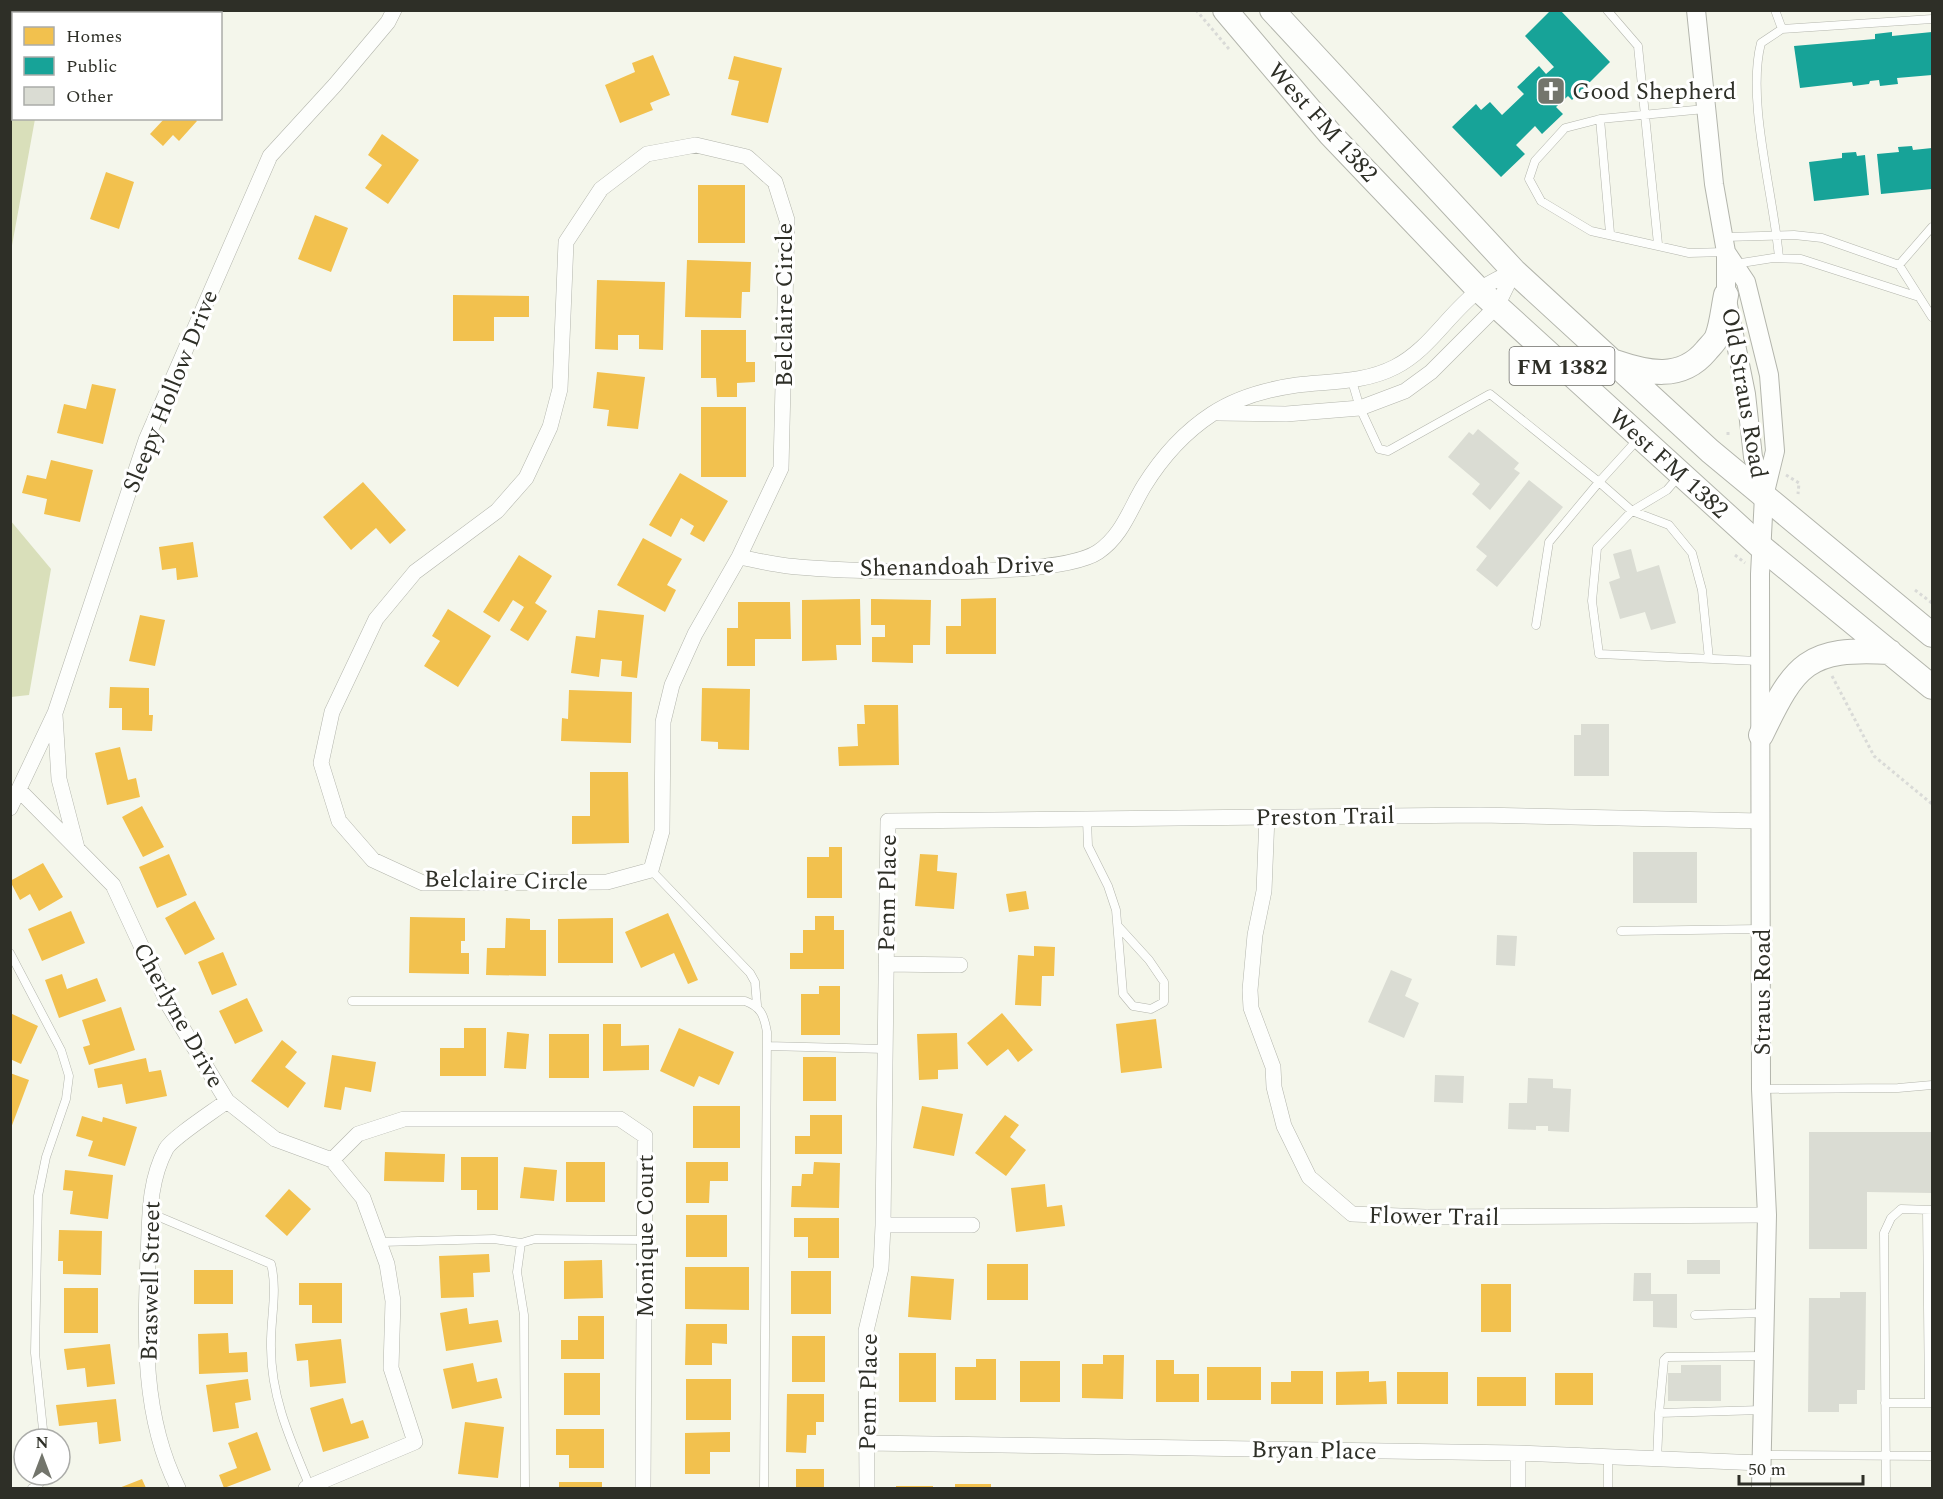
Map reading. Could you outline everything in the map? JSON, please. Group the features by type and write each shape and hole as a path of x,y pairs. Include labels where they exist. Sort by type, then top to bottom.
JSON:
{"main road":[{"name":"West FM 1382","path":"1225,10 1331,135 1479,290 1760,546 1932,687"},
{"name":"West FM 1382","path":"1272,10 1514,271 1607,359 1764,496 1932,635"},
{"path":"1607,359 1642,371 1664,374 1683,369 1700,358 1717,338 1726,296"},
{"path":"1761,735 1784,688 1797,673 1815,661 1848,651 1890,652"}],"street":[{"name":"Sleepy Hollow Drive","path":"10,808 55,713 146,440 270,156 335,85 388,22 394,10"},
{"name":"Old Straus Road","path":"1696,10 1705,109 1728,251 1726,296 1746,393 1753,457 1764,496"},
{"name":"Belclaire Circle","path":"696,145 747,157 775,182 787,220 781,468 739,557 695,634 672,685 663,722 662,831 651,870 607,882 423,883 373,860 339,821 321,763 332,712 376,619 415,572 497,511 526,478 550,427 560,388 566,242 602,189 647,154 696,145"},
{"name":"Old Straus Road","path":"1728,251 1746,282 1769,375 1775,451 1764,496"},
{"name":"Shenandoah Drive","path":"739,557 788,566 916,571 1034,568 1079,561 1098,552 1118,534 1162,458 1186,433 1213,413 1228,405 1274,389 1353,381 1396,367 1421,349 1479,290 1514,271"},
{"path":"1213,413 1286,414 1360,408 1405,391 1431,372 1497,306 1514,271"},
{"name":"Straus Road","path":"1761,1488 1767,1215 1761,1089 1760,546 1764,496"},
{"name":"Cherlyne Drive","path":"55,713 59,779 77,848"},
{"name":"Cherlyne Drive","path":"20,791 113,885 168,1006 227,1101 275,1139 332,1160"},
{"name":"Preston Trail","path":"888,821 1480,815 1761,821"},
{"name":"Flower Trail","path":"1267,816 1264,891 1255,935 1250,990 1251,1008 1273,1067 1274,1088 1289,1136 1309,1177 1353,1214 1425,1217 1767,1215"},
{"name":"Penn Place","path":"867,1488 866,1331 881,1268 883,1225 888,821"},
{"name":"Penn Place","path":"886,964 960,965"},
{"name":"Braswell Street","path":"178,1488 163,1458 152,1409 146,1347 151,1184 167,1147 227,1101"},
{"name":"Monique Court","path":"332,1160 358,1134 404,1119 620,1119 645,1136 644,1488"},
{"path":"308,1487 415,1442 391,1368 393,1301 381,1242 363,1198 332,1160"},
{"path":"883,1225 972,1225"},
{"name":"Bryan Place","path":"866,1443 1518,1453 1657,1460 1761,1459"},
{"path":"1518,1453 1518,1488"}],"lane":[{"path":"1607,10 1638,46 1658,244"},
{"path":"1775,10 1782,29"},
{"path":"1779,258 1757,96 1756,61 1761,43 1782,29 1932,19"},
{"path":"1705,109 1644,117 1600,119 1565,128 1535,161 1529,179 1541,201 1591,231 1610,233 1689,253 1728,251 1801,259 1824,264 1919,297"},
{"path":"1600,119 1610,233"},
{"path":"1899,265 1932,227"},
{"path":"1728,251 1777,235 1822,238 1899,265 1919,297 1931,311"},
{"path":"1353,381 1360,408 1379,449 1388,451 1490,394 1632,511 1669,525 1692,553 1702,590 1709,659"},
{"path":"1536,625 1549,542 1640,437"},
{"path":"1680,475 1667,490 1632,511 1597,548 1592,601 1599,654 1760,661"},
{"path":"1087,820 1088,846 1108,886 1118,926 1123,994 1133,1006 1151,1009 1164,1002 1164,982 1149,960 1118,926"},
{"path":"651,870 750,973 755,982 757,1005 765,1017 767,1046 764,1488"},
{"path":"1621,931 1762,929"},
{"path":"10,953 61,1050 69,1076 66,1099 46,1157 38,1196 35,1353 43,1427"},
{"path":"352,1001 745,1000 757,1005"},
{"path":"767,1046 886,1049"},
{"path":"1761,1089 1898,1088 1932,1085"},
{"path":"1885,1403 1931,1403 1930,1210 1901,1209 1891,1218 1884,1233 1885,1456 1886,1488"},
{"path":"150,1213 271,1264 274,1276 272,1380 281,1416 308,1487"},
{"path":"381,1242 494,1239 521,1243 535,1239 645,1240"},
{"path":"521,1243 517,1272 524,1315 525,1488"},
{"path":"1695,1315 1764,1313"},
{"path":"1657,1460 1664,1360 1667,1357 1763,1356"},
{"path":"1659,1413 1762,1410"},
{"path":"1761,1459 1932,1456"},
{"path":"1608,1458 1608,1488"}],"path":[{"path":"1786,475 1799,483 1798,494"},
{"path":"1915,590 1932,603"},
{"path":"1830,670 1874,756 1932,804"}],"green space":[{"path":"11,10 54,11 12,12 12,120 35,120 11,251"},
{"path":"10,520 51,569 29,695 11,697"}],"building: Homes":[{"path":"653,55 670,95 650,103 653,110 620,123 605,85 635,72 632,63"},
{"path":"734,56 782,68 768,123 731,115 739,81 728,79"},
{"path":"163,120 197,121 179,141 173,135 163,146 150,134"},
{"path":"382,134 419,160 388,204 365,188 382,165 368,155"},
{"path":"106,172 134,182 119,229 90,219"},
{"path":"698,185 745,185 745,243 698,243"},
{"path":"315,215 348,228 331,272 298,259"},
{"path":"687,260 751,262 750,292 742,292 741,318 685,317"},
{"path":"597,280 665,282 663,350 639,349 639,335 618,335 618,350 595,349"},
{"path":"453,295 529,296 529,317 494,317 494,341 453,341"},
{"path":"701,330 746,330 746,362 755,362 755,382 737,383 737,397 717,397 716,378 701,378"},
{"path":"597,372 645,377 638,429 607,426 609,410 593,408"},
{"path":"92,384 116,389 103,444 57,433 64,404 86,409"},
{"path":"701,407 746,407 746,477 701,477"},
{"path":"51,460 93,470 80,522 44,514 47,499 22,493 27,475 46,479"},
{"path":"680,473 728,501 704,542 690,534 694,526 681,518 671,537 649,525"},
{"path":"363,482 406,530 390,544 376,528 351,550 323,517"},
{"path":"643,538 682,559 667,585 676,590 665,612 617,585"},
{"path":"193,542 198,577 177,580 176,568 162,570 159,547"},
{"path":"519,555 552,576 535,603 547,611 528,641 510,630 524,607 513,600 499,622 483,612"},
{"path":"996,598 996,654 946,654 946,626 961,626 961,599"},
{"path":"860,599 861,645 836,645 837,660 802,661 802,600"},
{"path":"871,599 931,600 930,645 913,645 913,663 872,662 872,637 885,637 885,625 871,625"},
{"path":"738,602 790,602 791,639 755,639 755,666 727,666 727,628 738,628"},
{"path":"448,609 491,636 458,687 424,666 440,641 432,636"},
{"path":"598,610 644,615 637,678 621,676 622,661 601,659 599,677 571,673 576,636 595,638"},
{"path":"140,615 165,620 155,666 129,661"},
{"path":"110,687 149,688 149,715 153,715 152,731 122,730 122,708 109,708"},
{"path":"702,688 750,689 749,750 718,749 718,742 701,741"},
{"path":"569,690 632,692 631,743 561,741 562,718 568,719"},
{"path":"864,705 898,705 899,765 839,766 838,747 858,746 857,724 865,724"},
{"path":"120,747 128,780 136,778 140,797 107,805 95,753"},
{"path":"590,772 628,772 629,843 572,844 572,816 590,816"},
{"path":"142,806 164,847 143,857 122,817"},
{"path":"829,847 842,847 842,898 807,898 807,857 829,857"},
{"path":"169,854 187,895 157,908 139,867"},
{"path":"920,854 938,855 937,871 957,873 954,909 915,906"},
{"path":"43,863 63,897 39,911 30,894 20,900 10,881"},
{"path":"1026,891 1029,909 1009,912 1006,894"},
{"path":"195,901 215,939 185,955 165,918"},
{"path":"71,911 85,943 42,961 28,929"},
{"path":"668,913 698,980 688,984 674,953 641,968 625,932"},
{"path":"815,916 834,916 834,930 844,930 844,969 790,969 790,953 803,953 803,930 815,930"},
{"path":"410,917 465,918 465,941 461,941 461,953 469,953 469,974 409,973"},
{"path":"506,918 530,919 530,930 546,930 546,976 486,975 487,948 505,948"},
{"path":"613,918 613,963 558,963 558,919"},
{"path":"1034,946 1055,947 1054,976 1042,976 1041,1006 1015,1005 1018,955 1034,956"},
{"path":"223,952 237,985 212,995 198,962"},
{"path":"62,974 67,989 97,978 106,1001 59,1018 45,980"},
{"path":"819,986 840,986 840,1035 801,1035 801,994 819,994"},
{"path":"247,998 263,1031 235,1044 219,1011"},
{"path":"121,1007 135,1050 89,1065 83,1047 90,1045 82,1020"},
{"path":"10,1013 38,1026 21,1064 10,1059"},
{"path":"1002,1013 1033,1050 1018,1062 1008,1049 987,1066 967,1043"},
{"path":"1156,1019 1162,1068 1121,1073 1116,1024"},
{"path":"603,1024 621,1024 621,1046 649,1045 649,1070 603,1071"},
{"path":"464,1028 486,1028 486,1076 440,1076 440,1048 464,1048"},
{"path":"679,1028 734,1052 719,1085 699,1076 694,1087 660,1071"},
{"path":"507,1032 529,1034 526,1069 504,1068"},
{"path":"957,1033 958,1069 938,1070 938,1079 919,1080 917,1034"},
{"path":"549,1034 589,1034 589,1078 549,1078"},
{"path":"282,1040 297,1052 285,1067 306,1083 288,1108 251,1081"},
{"path":"332,1055 376,1062 371,1092 345,1087 341,1110 324,1107"},
{"path":"803,1057 836,1057 836,1101 803,1101"},
{"path":"146,1058 149,1072 161,1070 167,1096 126,1104 122,1084 98,1088 94,1069"},
{"path":"10,1073 29,1080 11,1128 10,1128"},
{"path":"693,1106 740,1106 740,1148 693,1148"},
{"path":"922,1106 963,1114 954,1156 913,1148"},
{"path":"810,1115 842,1115 842,1154 795,1154 795,1136 810,1136"},
{"path":"1005,1115 1019,1125 1010,1137 1026,1150 1006,1176 975,1153"},
{"path":"82,1116 102,1122 103,1117 137,1127 125,1166 88,1156 93,1141 76,1136"},
{"path":"385,1152 445,1154 444,1182 384,1181"},
{"path":"461,1157 498,1157 498,1210 477,1210 477,1190 461,1190"},
{"path":"566,1162 605,1162 605,1202 566,1202"},
{"path":"686,1162 728,1162 728,1181 710,1181 709,1203 686,1203"},
{"path":"814,1162 840,1163 839,1208 791,1207 792,1186 801,1186 802,1174 813,1174"},
{"path":"524,1167 557,1170 554,1201 520,1198"},
{"path":"65,1170 113,1175 108,1219 70,1214 73,1191 63,1190"},
{"path":"1045,1184 1047,1207 1062,1205 1065,1226 1016,1232 1011,1188"},
{"path":"289,1189 311,1209 287,1236 265,1216"},
{"path":"686,1215 727,1215 727,1257 686,1257"},
{"path":"794,1218 839,1218 839,1258 808,1258 808,1237 794,1237"},
{"path":"59,1230 102,1231 101,1275 63,1274 63,1261 58,1261"},
{"path":"489,1254 490,1272 473,1273 474,1297 441,1298 439,1256"},
{"path":"602,1260 603,1298 564,1299 564,1261"},
{"path":"987,1264 1028,1264 1028,1300 987,1300"},
{"path":"685,1267 749,1267 749,1310 685,1309"},
{"path":"194,1270 233,1270 233,1304 194,1304"},
{"path":"791,1271 831,1271 831,1314 791,1314"},
{"path":"911,1276 954,1279 951,1320 908,1317"},
{"path":"299,1283 342,1283 342,1323 312,1323 312,1305 299,1305"},
{"path":"1481,1284 1511,1284 1511,1332 1481,1332"},
{"path":"64,1288 98,1288 98,1333 64,1333"},
{"path":"467,1308 469,1324 498,1320 502,1342 446,1351 440,1313"},
{"path":"578,1316 604,1316 604,1359 561,1359 561,1340 578,1340"},
{"path":"686,1324 727,1324 727,1344 712,1343 712,1365 685,1365"},
{"path":"228,1333 229,1353 247,1352 248,1372 199,1374 198,1334"},
{"path":"792,1336 825,1336 825,1382 792,1382"},
{"path":"341,1339 346,1383 310,1387 308,1360 297,1361 295,1344"},
{"path":"110,1344 115,1384 87,1387 85,1368 67,1370 64,1349"},
{"path":"899,1353 936,1353 936,1402 899,1402"},
{"path":"1103,1355 1124,1355 1123,1399 1082,1398 1082,1364 1103,1364"},
{"path":"976,1359 996,1359 996,1400 955,1400 955,1367 976,1367"},
{"path":"1156,1360 1174,1360 1174,1374 1199,1374 1199,1402 1156,1402"},
{"path":"1020,1361 1060,1361 1060,1402 1020,1402"},
{"path":"473,1363 477,1382 497,1378 502,1398 452,1409 443,1369"},
{"path":"1207,1367 1261,1367 1261,1400 1207,1400"},
{"path":"1291,1371 1323,1371 1323,1404 1271,1404 1271,1382 1291,1382"},
{"path":"1369,1371 1369,1382 1386,1381 1387,1404 1336,1405 1336,1372"},
{"path":"1397,1372 1448,1372 1448,1404 1397,1404"},
{"path":"564,1373 600,1373 600,1415 564,1415"},
{"path":"1555,1373 1593,1373 1593,1405 1555,1405"},
{"path":"1477,1377 1526,1377 1526,1406 1477,1406"},
{"path":"248,1379 251,1400 235,1403 239,1428 213,1432 206,1385"},
{"path":"686,1379 731,1379 731,1420 686,1420"},
{"path":"787,1394 824,1394 824,1422 816,1422 816,1435 807,1435 806,1453 786,1452"},
{"path":"343,1398 351,1424 363,1420 369,1438 323,1452 310,1408"},
{"path":"116,1399 121,1441 99,1444 97,1422 59,1426 56,1405"},
{"path":"465,1422 504,1427 498,1478 458,1474"},
{"path":"556,1429 604,1429 604,1468 569,1468 569,1455 556,1455"},
{"path":"257,1432 271,1470 224,1488 219,1475 237,1468 228,1443"},
{"path":"730,1432 730,1452 710,1452 710,1474 685,1474 685,1433"},
{"path":"796,1469 824,1469 824,1488 796,1488"},
{"path":"142,1479 146,1488 119,1488"},
{"path":"559,1482 602,1482 602,1488 559,1488"},
{"path":"955,1484 991,1484 991,1488 955,1488"},
{"path":"896,1486 933,1486 933,1488 896,1488"}],"building: Public":[{"name":"Good Shepherd","path":"1551,10 1560,10 1610,62 1572,100 1568,96 1556,107 1563,114 1542,134 1535,126 1516,145 1525,154 1501,177 1452,127 1476,104 1481,110 1490,102 1502,115 1524,94 1517,87 1539,66 1546,74 1554,67 1525,36"},
{"path":"1892,32 1892,36 1932,32 1932,75 1897,78 1898,84 1880,86 1879,80 1853,86 1852,82 1800,88 1794,46 1875,39 1875,34"},
{"path":"1912,146 1913,150 1932,148 1932,189 1881,194 1877,154 1899,152 1898,147"},
{"path":"1856,152 1857,156 1865,155 1869,195 1814,201 1809,162 1842,158 1842,153"}],"building: Other":[{"path":"1478,429 1519,463 1514,469 1520,473 1490,510 1472,494 1480,484 1448,457 1469,432 1473,435"},
{"path":"1529,480 1563,507 1497,587 1476,570 1487,556 1476,547"},
{"path":"1631,549 1637,572 1659,565 1676,623 1651,630 1645,612 1620,619 1609,582 1620,578 1613,554"},
{"path":"1581,724 1609,724 1609,776 1574,776 1574,735 1581,735"},
{"path":"1633,852 1697,852 1697,903 1633,903"},
{"path":"1497,935 1517,936 1515,966 1496,965"},
{"path":"1391,970 1412,979 1405,996 1419,1003 1404,1038 1368,1022"},
{"path":"1435,1075 1464,1076 1463,1103 1434,1102"},
{"path":"1528,1078 1553,1079 1553,1088 1571,1089 1569,1132 1548,1131 1548,1126 1536,1126 1536,1130 1508,1129 1509,1103 1527,1103"},
{"path":"1809,1132 1932,1132 1932,1193 1867,1192 1867,1249 1809,1249"},
{"path":"1687,1260 1720,1260 1720,1274 1687,1274"},
{"path":"1634,1273 1651,1273 1651,1294 1677,1294 1677,1328 1653,1327 1653,1301 1633,1301"},
{"path":"1840,1292 1866,1292 1865,1390 1857,1390 1857,1404 1839,1404 1839,1412 1808,1412 1809,1298 1840,1298"},
{"path":"1681,1365 1721,1365 1721,1401 1668,1401 1668,1373 1681,1373"}],"place":[{"name":"Good Shepherd","path":"1551,91"}]}
